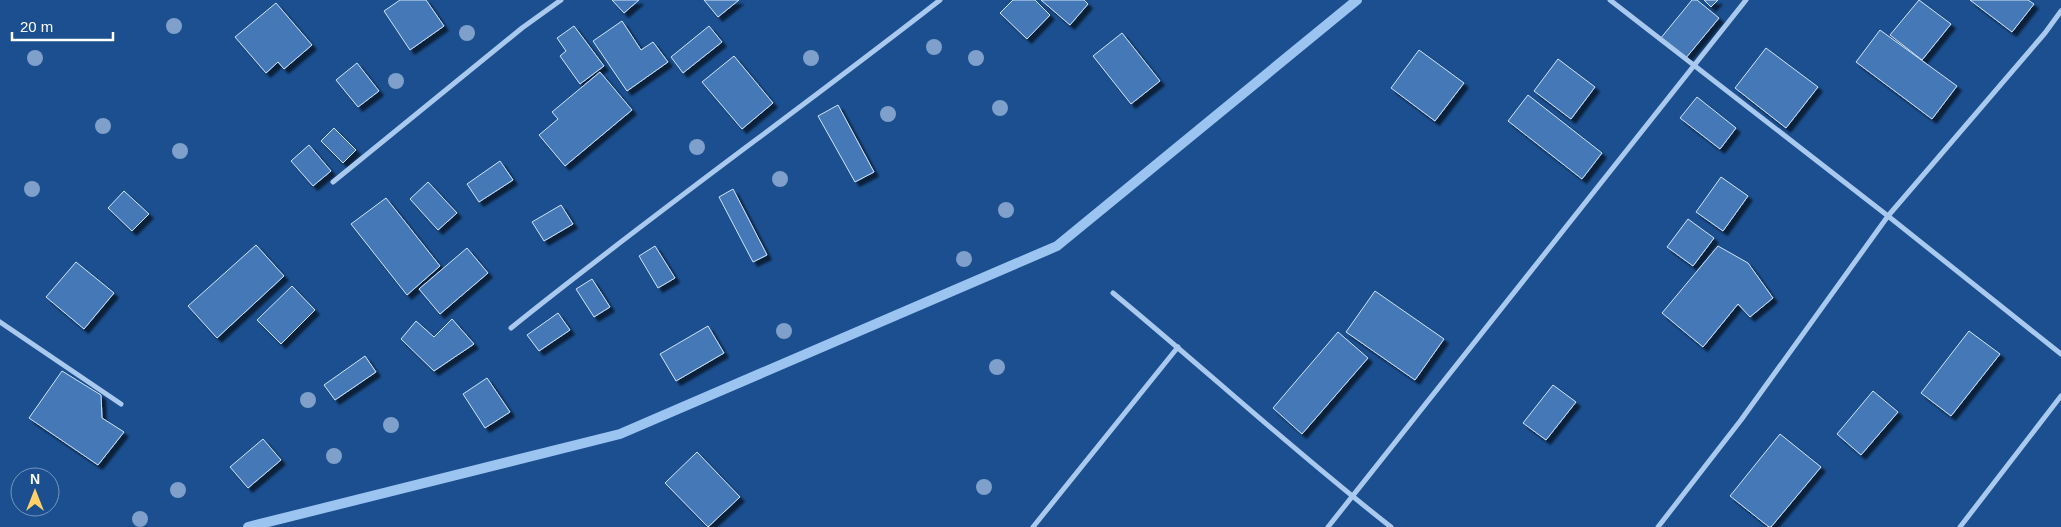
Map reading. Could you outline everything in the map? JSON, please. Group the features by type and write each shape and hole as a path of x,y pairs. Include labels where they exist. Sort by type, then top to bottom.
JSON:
{"street":[{"path":"333,182 522,28 561,0"},
{"path":"511,328 584,269 823,91 940,0"},
{"path":"1610,0 1888,216 2061,354"},
{"path":"1328,527 1746,0"},
{"path":"1658,527 1742,420 1888,216 2046,33 2061,11"},
{"path":"1113,293 1390,527"},
{"path":"0,322 120,404"},
{"path":"1033,527 1178,347"},
{"path":"1960,527 2061,396"}],"building":[{"path":"400,0 426,0 444,26 410,50 384,11"},
{"path":"612,0 639,0 624,13"},
{"path":"704,0 739,0 718,17"},
{"path":"1013,0 1035,0 1050,15 1027,39 1000,13"},
{"path":"1041,0 1084,0 1088,4 1070,25"},
{"path":"1692,0 1697,0 1719,18 1685,59 1660,39"},
{"path":"1704,0 1718,0 1711,7"},
{"path":"1919,0 1951,24 1922,60 1890,35"},
{"path":"1970,0 2028,0 2034,4 2012,32"},
{"path":"276,3 312,45 284,69 278,62 266,73 235,37"},
{"path":"622,21 641,50 653,42 668,62 627,91 593,41"},
{"path":"574,26 604,66 580,84 560,56 566,51 557,38"},
{"path":"709,26 722,42 683,73 671,57"},
{"path":"1880,30 1957,86 1932,119 1856,62"},
{"path":"1122,33 1160,81 1131,104 1093,56"},
{"path":"1766,48 1818,87 1786,128 1735,88"},
{"path":"1419,50 1464,83 1435,121 1391,88"},
{"path":"734,56 773,103 742,129 702,82"},
{"path":"1558,59 1595,87 1571,119 1534,91"},
{"path":"357,63 379,91 358,107 336,80"},
{"path":"600,72 632,110 565,166 539,135 558,119 552,112"},
{"path":"1528,95 1602,153 1582,179 1508,121"},
{"path":"1697,97 1736,128 1720,149 1680,118"},
{"path":"838,105 874,172 855,182 818,116"},
{"path":"334,128 356,150 343,163 321,141"},
{"path":"309,145 331,171 313,186 291,161"},
{"path":"500,161 513,180 479,202 467,184"},
{"path":"1721,177 1748,196 1723,231 1696,212"},
{"path":"428,182 457,213 438,230 410,199"},
{"path":"733,189 767,255 753,262 719,197"},
{"path":"124,191 149,214 132,231 108,208"},
{"path":"386,198 440,266 407,295 351,224"},
{"path":"561,205 573,224 544,241 532,222"},
{"path":"1688,219 1714,238 1693,266 1667,247"},
{"path":"256,245 284,276 217,338 188,306"},
{"path":"655,246 675,278 658,288 639,256"},
{"path":"1718,246 1748,263 1773,298 1750,317 1738,304 1703,347 1662,313"},
{"path":"467,248 488,273 440,314 419,289"},
{"path":"76,262 114,293 84,329 46,297"},
{"path":"592,279 610,307 594,317 576,289"},
{"path":"292,286 315,310 281,344 257,320"},
{"path":"1375,291 1444,339 1415,380 1346,332"},
{"path":"558,313 570,330 539,351 527,335"},
{"path":"452,319 474,344 434,371 401,339 416,321 434,337"},
{"path":"708,326 724,353 676,381 660,354"},
{"path":"1969,331 2000,354 1951,416 1921,393"},
{"path":"1338,332 1368,358 1302,434 1273,408"},
{"path":"365,356 376,372 335,400 324,385"},
{"path":"62,371 101,395 102,418 124,432 98,465 29,418"},
{"path":"487,378 510,412 485,428 463,394"},
{"path":"1553,385 1576,402 1546,440 1523,423"},
{"path":"1873,391 1898,412 1861,455 1837,434"},
{"path":"1780,434 1821,467 1771,527 1769,527 1730,496"},
{"path":"263,439 281,460 248,488 230,467"},
{"path":"697,452 740,497 708,527 665,483"}],"waterway":[{"path":"248,527 620,434 1057,246 1357,0"}]}
